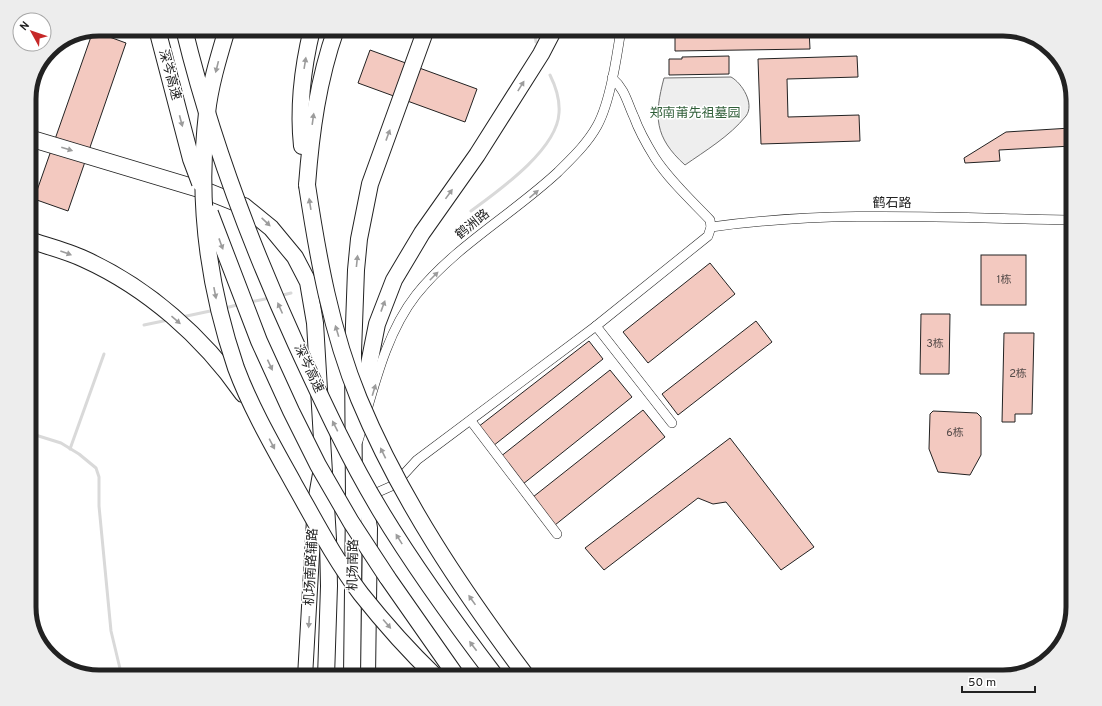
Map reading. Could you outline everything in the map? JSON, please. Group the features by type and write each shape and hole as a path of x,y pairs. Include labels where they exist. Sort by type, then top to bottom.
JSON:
{"highway":[{"name":"深岑高速","path":"158,36 191,159 221,246 259,341 291,411 318,465 351,522 451,670"},
{"name":"深岑高速","path":"186,36 217,146 248,234 319,393 379,509 417,567 491,670"},
{"path":"225,36 207,112 203,185 205,226 209,259 218,304 237,369 254,410"},
{"path":"311,36 304,73 301,108 302,141 319,264 336,329 359,398 382,450 406,496 445,563 522,670"},
{"path":"307,185 315,109 322,74 334,36"},
{"path":"354,454 354,352 356,270 359,239 370,184 424,36"},
{"path":"414,63 431,36"},
{"path":"354,454 362,395 371,349 380,317 394,280 422,233 477,155 541,54 550,36"},
{"name":"机场南路","path":"36,140 229,199 244,206 272,228 295,257 308,282 315,323 329,586 326,670"},
{"path":"36,242 84,259 116,276 160,306 209,351 227,371 254,410 336,558 361,593 385,622 430,670"},
{"name":"机场南路","path":"352,670 354,454"}],"main road":[{"path":"354,454 366,497 370,528 368,670"},
{"name":"机场南路辅路","path":"305,670 315,502 322,457"}],"street":[{"name":"鹤洲路","path":"354,454 388,348 396,328 416,295 451,260 538,190 587,142 598,124 612,78 620,36"},
{"path":"366,497 394,485 417,460 596,326 708,236 711,227 710,220 673,182 655,159 633,117 625,93 620,85 612,78"},
{"name":"鹤石路","path":"711,227 756,221 886,217 1066,220"},
{"path":"596,326 672,423"},
{"path":"471,421 557,534"}],"green space":[{"name":"郑南莆先祖墓园","path":"731,77 739,84 746,94 749,106 746,116 725,137 685,165 667,145 659,125 659,104 664,78"}],"building":[{"path":"107,36 126,43 68,211 36,200 36,193 91,37"},
{"path":"675,36 809,36 810,49 675,51"},
{"path":"370,50 477,89 465,122 358,83"},
{"path":"729,56 729,74 669,75 669,59 682,59 682,57"},
{"path":"857,56 858,77 787,79 788,117 859,115 860,141 761,144 758,59"},
{"path":"1066,128 1066,146 999,150 1000,161 965,163 964,158 1006,132"},
{"path":"981,255 1026,255 1026,305 981,305"},
{"path":"710,263 735,294 648,363 623,332"},
{"path":"921,314 950,314 949,374 920,374"},
{"path":"756,321 772,342 678,415 662,394"},
{"path":"1004,333 1034,333 1032,414 1015,414 1015,422 1002,422"},
{"path":"589,341 603,359 493,446 478,427"},
{"path":"610,370 632,397 523,484 500,457"},
{"path":"643,410 665,437 555,525 533,497"},
{"path":"933,411 977,413 981,417 981,455 970,475 938,472 929,449 930,414"},
{"path":"730,438 814,547 781,570 726,502 713,504 698,498 604,570 585,548"}],"waterway":[{"path":"535,36 536,42"},
{"path":"471,211 510,181 537,155 548,141 556,127 559,113 557,94 550,75"},
{"path":"279,296 291,293"},
{"path":"250,302 270,298"},
{"path":"225,308 241,304"},
{"path":"182,317 215,310"},
{"path":"144,325 168,320"},
{"path":"70,449 104,354"},
{"path":"36,435 61,443 79,454 96,468 99,477 99,506 111,631 120,670"}]}
